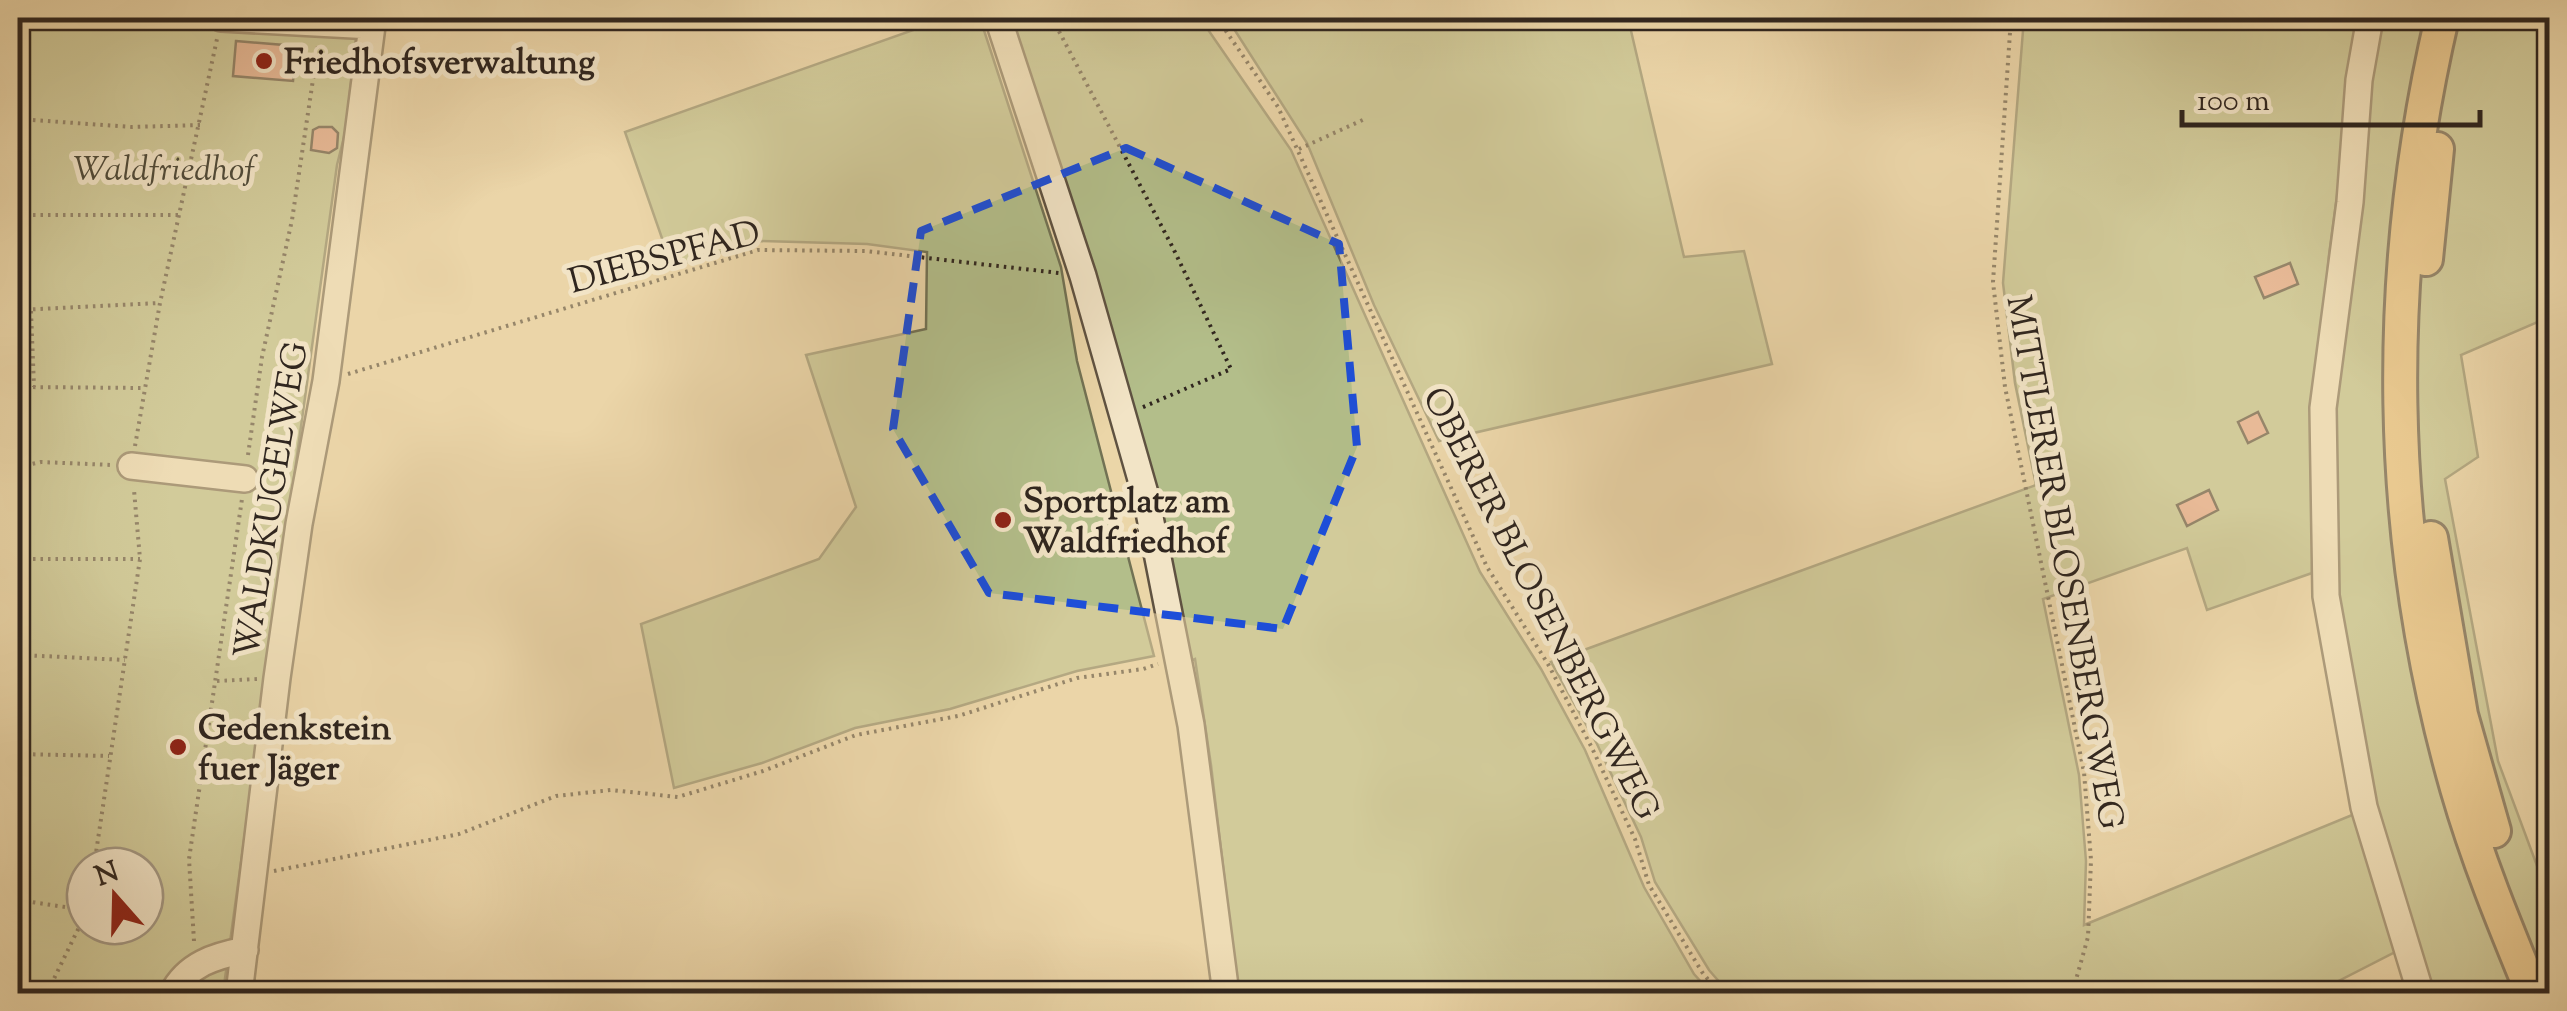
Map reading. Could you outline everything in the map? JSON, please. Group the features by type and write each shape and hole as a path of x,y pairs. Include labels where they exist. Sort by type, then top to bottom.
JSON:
{"main road":[{"path":"2442,18 2408,197 2400,313 2399,420 2410,559 2424,649 2458,790 2533,994"},
{"path":"2465,18 2436,153 2424,272 2421,370 2426,494 2434,567 2461,715 2504,859 2550,976"}],"street":[{"path":"222,18 321,24 372,22"},
{"path":"998,18 1083,276 1146,497 1191,724 1226,994"},
{"path":"2370,18 2323,408 2326,596 2364,807 2421,994"},
{"name":"WALDKUGELWEG","path":"239,994 277,678 299,524 326,381 372,22"},
{"path":"131,466 245,479"},
{"path":"172,994 196,966 213,956 245,950"}],"path":[{"path":"18,26 222,18 160,303 131,466 140,559 97,846"},
{"path":"1052,18 1232,369 1123,415"},
{"name":"OBERER BLOSENBERGWEG","path":"1216,18 1278,107 1487,567 1548,664 1591,746 1635,839 1649,885 1702,972 1720,994"},
{"name":"MITTLERER BLOSENBERGWEG","path":"2010,18 1993,282 2004,387 2084,772 2092,860 2088,938 2072,994"},
{"path":"196,966 189,859 262,357 292,220 321,24"},
{"path":"1298,149 1368,118"},
{"path":"18,120 132,127 200,124"},
{"path":"18,215 182,214"},
{"name":"DIEBSPFAD","path":"326,381 758,250 866,250 1083,276"},
{"path":"18,310 160,303"},
{"path":"31,310 34,386"},
{"path":"18,386 145,388"},
{"path":"18,466 41,462 131,466"},
{"path":"18,559 140,559"},
{"path":"26,559 27,642 19,656 20,754 109,756"},
{"path":"19,656 125,660"},
{"path":"254,874 459,834 556,796 612,790 678,797 763,771 856,735 958,716 1077,678 1143,669 1178,657"},
{"path":"216,681 277,678"},
{"path":"18,900 65,908"},
{"path":"18,980 29,988 50,987 69,946"}],"highlighted area":[{"path":"1126,148 1339,244 1357,447 1283,629 989,593 893,429 921,231"}],"green space":[{"name":"Waldfriedhof","path":"18,18 358,18 346,129 337,165 223,993 18,993"},
{"path":"947,18 980,18 1061,267 1077,361 1154,656 1077,671 950,709 855,728 762,763 674,788 641,624 819,559 856,507 806,355 926,329 927,252 867,244 758,241 672,267 625,132"},
{"path":"1008,18 1200,18 1291,150 1480,572 1541,669 1585,750 1644,887 1694,974 1711,993 1238,993 1195,659 1185,663"},
{"path":"1227,18 1628,18 1684,257 1744,251 1772,364 1439,441 1374,305 1307,143"},
{"path":"2024,18 2361,18 2329,255 2315,410 2312,573 2207,610 2187,548 2043,599 2079,775 2086,861 2084,925 2357,813 2395,952 2315,993 1729,993 1709,970 1655,882 1641,837 1597,744 1551,662 2036,485 2015,383 2003,283"},
{"path":"2374,18 2549,18 2549,317 2461,355 2478,457 2445,479 2498,761 2549,898 2549,993 2431,993 2369,799 2329,584 2325,399"}],"building":[{"name":"Friedhofsverwaltung","path":"236,41 296,46 293,81 233,76"},
{"path":"332,127 338,133 337,148 329,153 311,150 313,130"},
{"path":"2290,263 2298,284 2264,298 2255,277"},
{"path":"2258,412 2268,433 2248,443 2238,422"},
{"path":"2209,490 2218,510 2187,526 2177,505"}],"place":[{"name":"Friedhofsverwaltung","path":"264,61"},
{"name":"Sportplatz am Waldfriedhof","path":"1003,520"},
{"name":"Gedenkstein fuer Jäger","path":"178,747"}]}
